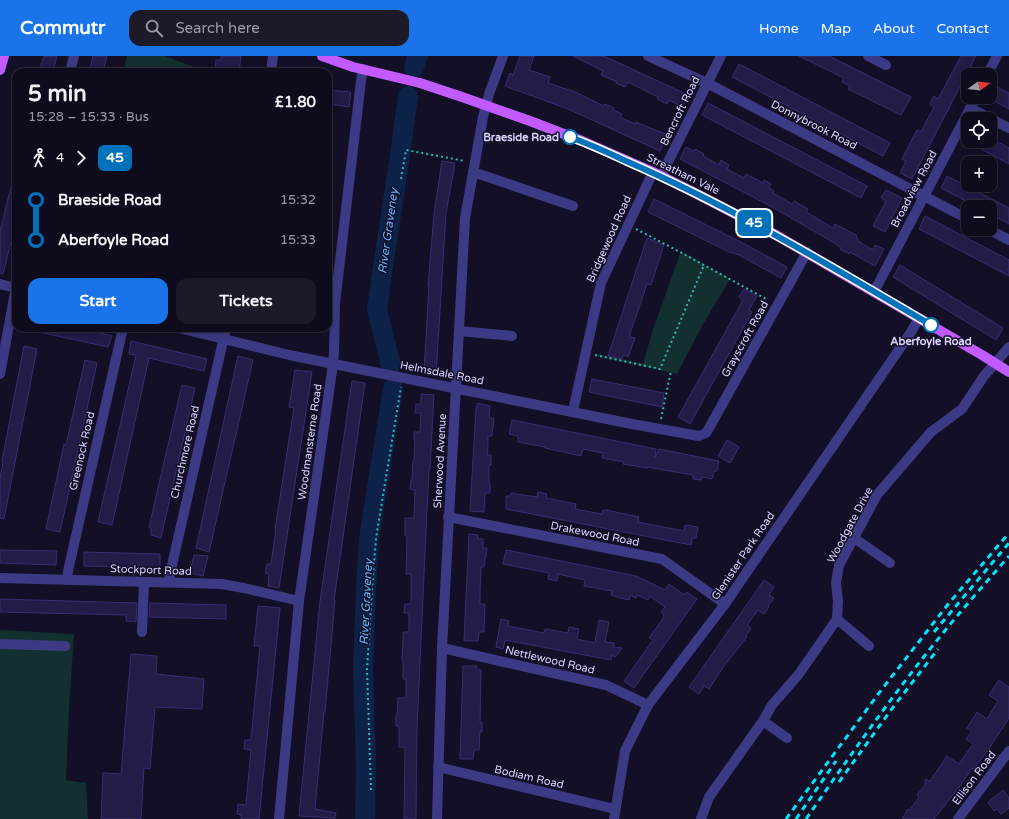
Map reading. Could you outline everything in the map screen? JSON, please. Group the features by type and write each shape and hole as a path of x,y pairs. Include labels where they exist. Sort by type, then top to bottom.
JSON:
{"main road":[{"path":"0,70 4,56"},
{"name":"Streatham Vale","path":"322,56 353,67 420,83 486,106 582,141 657,174 807,252 1009,372"}],"street":[{"path":"71,68 74,56"},
{"path":"272,68 273,56"},
{"path":"486,106 503,56"},
{"name":"Donnybrook Road","path":"648,56 707,83 961,215"},
{"name":"Bencroft Road","path":"657,174 721,56"},
{"path":"868,56 886,65"},
{"path":"991,68 997,56"},
{"name":"Woodmansterne Road","path":"279,819 299,601 333,364 335,303 363,69"},
{"name":"Broadview Road","path":"874,292 972,104"},
{"name":"Sherwood Avenue","path":"437,819 442,648 448,518 465,218 486,106"},
{"path":"970,108 1009,128"},
{"path":"474,167 573,206"},
{"name":"Bridgewood Road","path":"572,411 601,283 657,174"},
{"path":"997,234 1009,240"},
{"name":"Grayscroft Road","path":"703,435 708,430 807,252"},
{"path":"0,284 12,287"},
{"path":"0,374 12,310"},
{"name":"Glenister Park Road","path":"615,814 625,750 648,705 724,604 911,332 919,318"},
{"path":"458,331 512,336"},
{"name":"Greenock Road","path":"67,580 122,332"},
{"name":"Helmsdale Road","path":"195,332 333,364 695,436 703,435"},
{"name":"Churchmore Road","path":"169,582 225,332"},
{"path":"996,364 1009,347"},
{"name":"Woodgate Drive","path":"837,619 838,601 836,583 839,565 877,495 931,432 962,409 984,376 996,364"},
{"name":"Drakewood Road","path":"448,518 662,559 724,604"},
{"path":"854,538 890,563"},
{"name":"Stockport Road","path":"0,578 222,584 299,601"},
{"path":"142,632 144,582"},
{"path":"701,819 709,797 772,705 799,674 837,619 869,646"},
{"path":"0,644 65,646"},
{"name":"Nettlewood Road","path":"442,648 606,685 648,705"},
{"path":"763,720 787,738"},
{"name":"Ellison Road","path":"958,819 1008,755"},
{"name":"Bodiam Road","path":"438,767 615,814"}],"path":[{"path":"401,179 406,150 474,167"},
{"path":"636,229 769,301"},
{"path":"595,355 660,369 704,265"},
{"path":"661,420 671,371"},
{"path":"371,790 367,670 372,590 376,538 402,378"}],"green space":[{"path":"127,56 165,56 196,68 124,68"},
{"path":"681,251 730,279 702,326 677,374 597,356 597,354 643,364 653,329"},
{"path":"0,630 74,634 66,780 86,783 88,819 0,819"}],"building":[{"path":"44,56 57,56 54,68 40,68"},
{"path":"93,56 107,56 104,68 90,68"},
{"path":"221,56 241,56 240,68 215,68 216,60 221,60"},
{"path":"520,56 534,56 529,70 550,77 548,83 575,92 604,106 605,104 622,114 620,117 635,124 636,122 668,135 660,151 568,109 505,86 510,73 513,75"},
{"path":"573,56 604,56 688,95 682,107 669,100 667,104 657,99 658,97 628,82 625,87 616,83 617,82 601,75 603,71"},
{"path":"799,56 829,56 911,97 901,115 848,89 850,86 842,82 844,78"},
{"path":"961,56 976,56 970,68 961,68 961,85 912,179 900,173 906,161 902,159 917,130 921,132 934,107 930,104 934,96 938,99"},
{"path":"739,64 890,143 883,156 732,77"},
{"path":"997,87 1009,93 1009,109 997,102"},
{"path":"332,90 351,92 349,107 332,105"},
{"path":"708,103 867,186 861,198 702,115"},
{"path":"997,142 1009,148 1009,164 997,158 997,156 994,156 979,148 997,148"},
{"path":"686,147 694,151 695,149 704,154 703,156 719,165 721,160 729,165 727,169 744,178 746,174 763,183 764,180 771,184 769,188 774,191 773,193 792,204 794,201 808,209 806,212 833,228 835,224 856,235 858,241 873,250 875,245 884,249 875,266 850,252 849,254 840,249 841,248 836,244 774,208 680,159"},
{"path":"442,161 455,163 446,213 436,376 424,372 428,286 434,214"},
{"path":"947,176 961,183 961,192 978,192 994,200 964,200 941,188"},
{"path":"12,183 12,238 3,274 0,273 0,231"},
{"path":"886,190 902,198 885,232 873,226 886,201 881,198"},
{"path":"654,199 741,242 787,267 781,278 739,255 729,252 648,212"},
{"path":"997,202 1009,208 1009,224 997,217"},
{"path":"925,216 1009,260 1009,276 919,229"},
{"path":"647,238 664,245 651,285 647,284 629,337 635,338 628,357 623,355 622,359 608,356"},
{"path":"900,265 1003,328 996,340 893,277"},
{"path":"744,289 757,296 749,310 752,312 690,424 678,417 743,300 739,297"},
{"path":"39,332 96,332 112,336 108,347"},
{"path":"131,341 207,359 204,371 149,358 112,525 98,522 136,355 129,354"},
{"path":"24,346 37,349 4,519 0,518 0,478"},
{"path":"238,356 253,360 209,552 196,548"},
{"path":"85,360 97,363 60,532 46,529 64,444 66,445"},
{"path":"295,370 312,372 279,588 268,586 269,574 265,573 267,564 271,564 294,408 289,407"},
{"path":"592,379 664,393 662,407 589,392"},
{"path":"352,381 365,383 334,600 315,809 336,813 335,818 299,816 320,601"},
{"path":"182,385 195,388 161,538 151,535 151,528 149,527"},
{"path":"421,394 434,395 417,727 416,819 404,819 405,747 399,747 399,726 396,726 396,716 398,698 406,698 406,679 403,679 402,660 403,632 409,632 409,613 404,613 405,604 411,604 411,574 406,574 407,536 405,536 405,518 414,518 415,490 410,489 414,460 414,432 420,432 421,413 415,413 416,404 421,404"},
{"path":"477,403 490,406 489,418 494,418 492,436 488,436 487,455 491,455 491,465 489,465 490,493 485,493 484,512 470,511"},
{"path":"512,420 656,449 655,457 659,449 719,461 717,471 714,471 712,479 702,477 701,480 693,479 693,475 623,464 624,462 602,458 603,453 583,449 581,456 518,442 518,436 509,434"},
{"path":"727,440 739,447 730,463 718,456"},
{"path":"538,492 547,494 546,498 576,504 575,509 602,514 603,510 606,510 639,517 638,522 684,531 685,525 698,527 696,538 692,538 691,545 506,509 506,496 510,496 511,493 537,497"},
{"path":"469,534 478,535 478,539 483,539 483,548 487,548 484,567 481,567 480,595 480,604 485,604 484,632 479,632 478,641 464,641"},
{"path":"0,550 57,551 56,565 0,563"},
{"path":"506,550 636,576 665,590 669,584 684,595 687,592 697,599 634,688 624,681 653,640 649,638 664,617 664,614 661,612 665,607 650,596 648,600 637,595 636,598 630,595 629,600 611,595 612,591 584,586 585,580 558,574 557,581 548,579 549,573 503,564"},
{"path":"84,552 160,554 160,568 84,566"},
{"path":"194,555 208,556 203,576 190,573"},
{"path":"764,580 774,587 769,595 774,598 768,606 769,607 764,614 758,610 747,625 751,628 746,636 747,637 724,666 709,689 704,686 699,694 689,687"},
{"path":"0,599 137,603 136,622 126,621 126,615 0,612"},
{"path":"150,603 226,605 226,619 149,617"},
{"path":"258,606 280,608 259,819 241,819 241,815 237,814 238,804 246,805 251,750 244,749 245,740 251,740 260,646 254,646"},
{"path":"501,619 509,621 508,626 544,633 545,629 568,633 569,627 579,629 577,639 595,643 599,620 609,622 605,642 614,643 613,647 622,648 615,657 612,655 611,660 505,640 503,649 496,647"},
{"path":"131,654 157,656 156,674 204,679 202,709 155,707 150,769 144,768 141,819 101,819 103,773 121,774"},
{"path":"463,666 477,666 476,669 481,670 480,722 482,722 482,732 480,731 479,750 474,750 473,759 460,759"},
{"path":"999,680 1009,687 1009,718 988,750 974,769 972,768 934,819 902,819 908,809 910,810 919,797 917,795 925,785 925,779 930,781 947,756 959,764 973,744 966,739 972,731 967,728 977,712 987,719 998,701 989,695"},
{"path":"1003,790 1009,798 1009,808 1001,814 997,809 994,811 988,802"}],"waterway":[{"name":"River Graveney","path":"414,67 418,56"},
{"name":"River Graveney","path":"391,365 377,310 408,96"},
{"name":"River Graveney","path":"365,819 366,768 363,668 369,538 393,388"}],"railway":[{"path":"786,819 879,693 949,603 1009,533"},
{"path":"934,632 1009,543"},
{"path":"806,819 910,674 936,641 1009,556"},
{"path":"839,782 891,710 938,649"},
{"path":"796,819 836,761"}],"bus line":[{"name":"45","path":"570,137 661,176 755,224 807,252 931,325"}],"place":[{"name":"Braeside Road","path":"570,137"},
{"name":"Aberfoyle Road","path":"931,325"}]}
